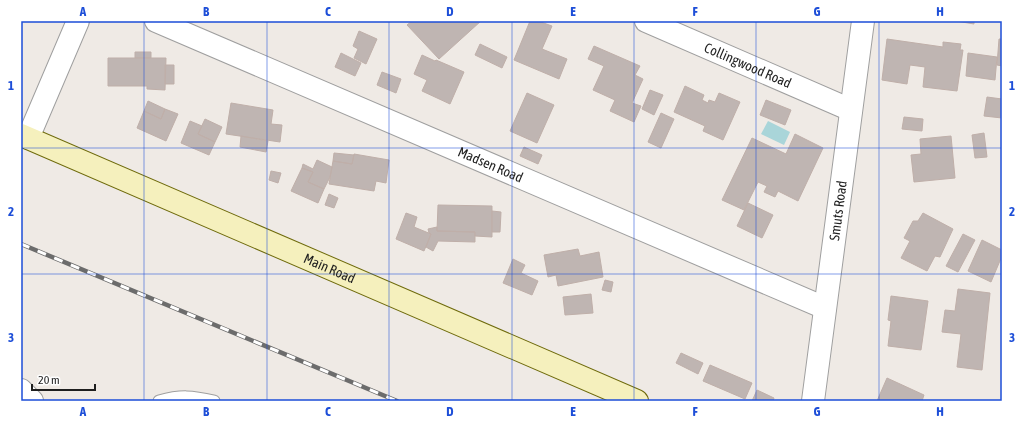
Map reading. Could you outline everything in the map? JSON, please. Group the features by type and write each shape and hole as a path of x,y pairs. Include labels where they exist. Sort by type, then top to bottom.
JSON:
{"main road":[{"name":"Main Road","path":"24,137 637,401"}],"street":[{"path":"24,137 78,21"},
{"name":"Madsen Road","path":"156,21 825,308"},
{"name":"Collingwood Road","path":"646,21 851,110"},
{"name":"Smuts Road","path":"813,401 863,21"},
{"path":"21,390 32,401"}],"lane":[{"path":"159,401 177,396 196,397 214,401"}],"water":[{"path":"768,121 790,132 784,145 761,134"}],"building":[{"path":"412,21 481,21 439,59 407,25"},
{"path":"530,21 538,21 552,26 542,49 567,59 559,79 514,60"},
{"path":"956,21 974,21 974,24"},
{"path":"359,31 377,39 366,64 354,58 358,49 353,46"},
{"path":"887,39 943,47 943,42 961,44 960,50 963,50 957,91 923,87 925,67 910,65 907,84 882,80"},
{"path":"999,39 1002,39 1002,66 997,65"},
{"path":"480,44 507,57 502,68 475,55"},
{"path":"594,46 640,66 635,75 643,79 632,103 641,106 634,122 610,111 615,100 593,90 604,66 588,59"},
{"path":"135,52 151,52 151,58 135,58"},
{"path":"341,53 361,63 355,76 335,67"},
{"path":"968,53 997,57 995,80 966,76"},
{"path":"422,55 464,72 450,104 422,91 427,80 414,74"},
{"path":"108,58 166,58 165,90 147,89 147,86 108,86"},
{"path":"165,65 174,65 174,84 165,84"},
{"path":"382,72 401,79 396,93 377,85"},
{"path":"685,86 704,95 702,100 708,103 709,100 715,102 719,93 740,102 723,140 703,131 705,126 674,112"},
{"path":"650,90 663,95 654,115 642,109"},
{"path":"527,93 554,105 537,143 510,131"},
{"path":"987,97 1002,99 1002,118 984,116"},
{"path":"766,100 791,110 785,125 760,115"},
{"path":"148,101 165,109 161,119 144,111"},
{"path":"231,103 273,110 271,124 282,125 280,142 226,134"},
{"path":"165,109 178,114 166,141 137,128 144,111 161,119"},
{"path":"661,113 674,119 661,148 648,142"},
{"path":"904,117 923,119 922,131 902,129"},
{"path":"205,119 222,127 215,142 198,134"},
{"path":"190,121 202,126 198,134 215,142 209,155 181,143"},
{"path":"984,133 987,157 975,158 972,135"},
{"path":"795,134 823,148 798,201 778,191 775,197 764,192 767,186 758,182 744,210 722,200 752,138 786,154"},
{"path":"241,136 268,141 266,152 240,147"},
{"path":"951,136 955,178 914,182 911,155 921,154 920,139"},
{"path":"524,147 542,155 538,164 520,156"},
{"path":"334,153 354,155 352,164 333,161"},
{"path":"354,154 389,160 386,183 376,181 374,191 329,184 333,161 352,164"},
{"path":"317,160 332,167 330,177 324,189 308,182 313,172 302,168 303,164 313,169"},
{"path":"302,168 313,172 308,182 324,189 318,203 291,191"},
{"path":"271,171 281,173 278,183 269,180"},
{"path":"329,194 338,198 334,208 325,205"},
{"path":"748,203 773,215 762,238 737,226"},
{"path":"438,205 492,206 492,237 475,236 475,232 437,231"},
{"path":"492,211 501,212 500,232 492,232"},
{"path":"406,213 417,217 414,227 431,234 424,251 396,239"},
{"path":"923,213 953,229 940,257 935,256 927,271 901,258 910,241 904,238 913,221 918,221"},
{"path":"437,227 437,231 475,232 475,242 438,241 433,251 426,247 431,234 429,233 428,229"},
{"path":"963,234 975,240 958,272 946,266"},
{"path":"982,240 1002,250 1002,256 991,282 968,271"},
{"path":"578,249 580,256 599,252 603,277 558,286 556,275 548,277 544,255"},
{"path":"513,259 525,265 521,273 538,281 532,295 503,283"},
{"path":"605,280 613,282 611,292 602,290"},
{"path":"958,289 990,293 982,370 957,367 961,334 942,332 945,310 955,311"},
{"path":"591,294 593,313 565,315 563,297"},
{"path":"891,296 928,301 921,350 888,346 891,321 888,320"},
{"path":"681,353 703,363 698,374 676,363"},
{"path":"710,365 752,383 745,399 703,381"},
{"path":"887,378 924,395 922,401 877,401"},
{"path":"757,390 774,398 773,401 752,401"}],"railway":[{"path":"21,244 397,401"}]}
